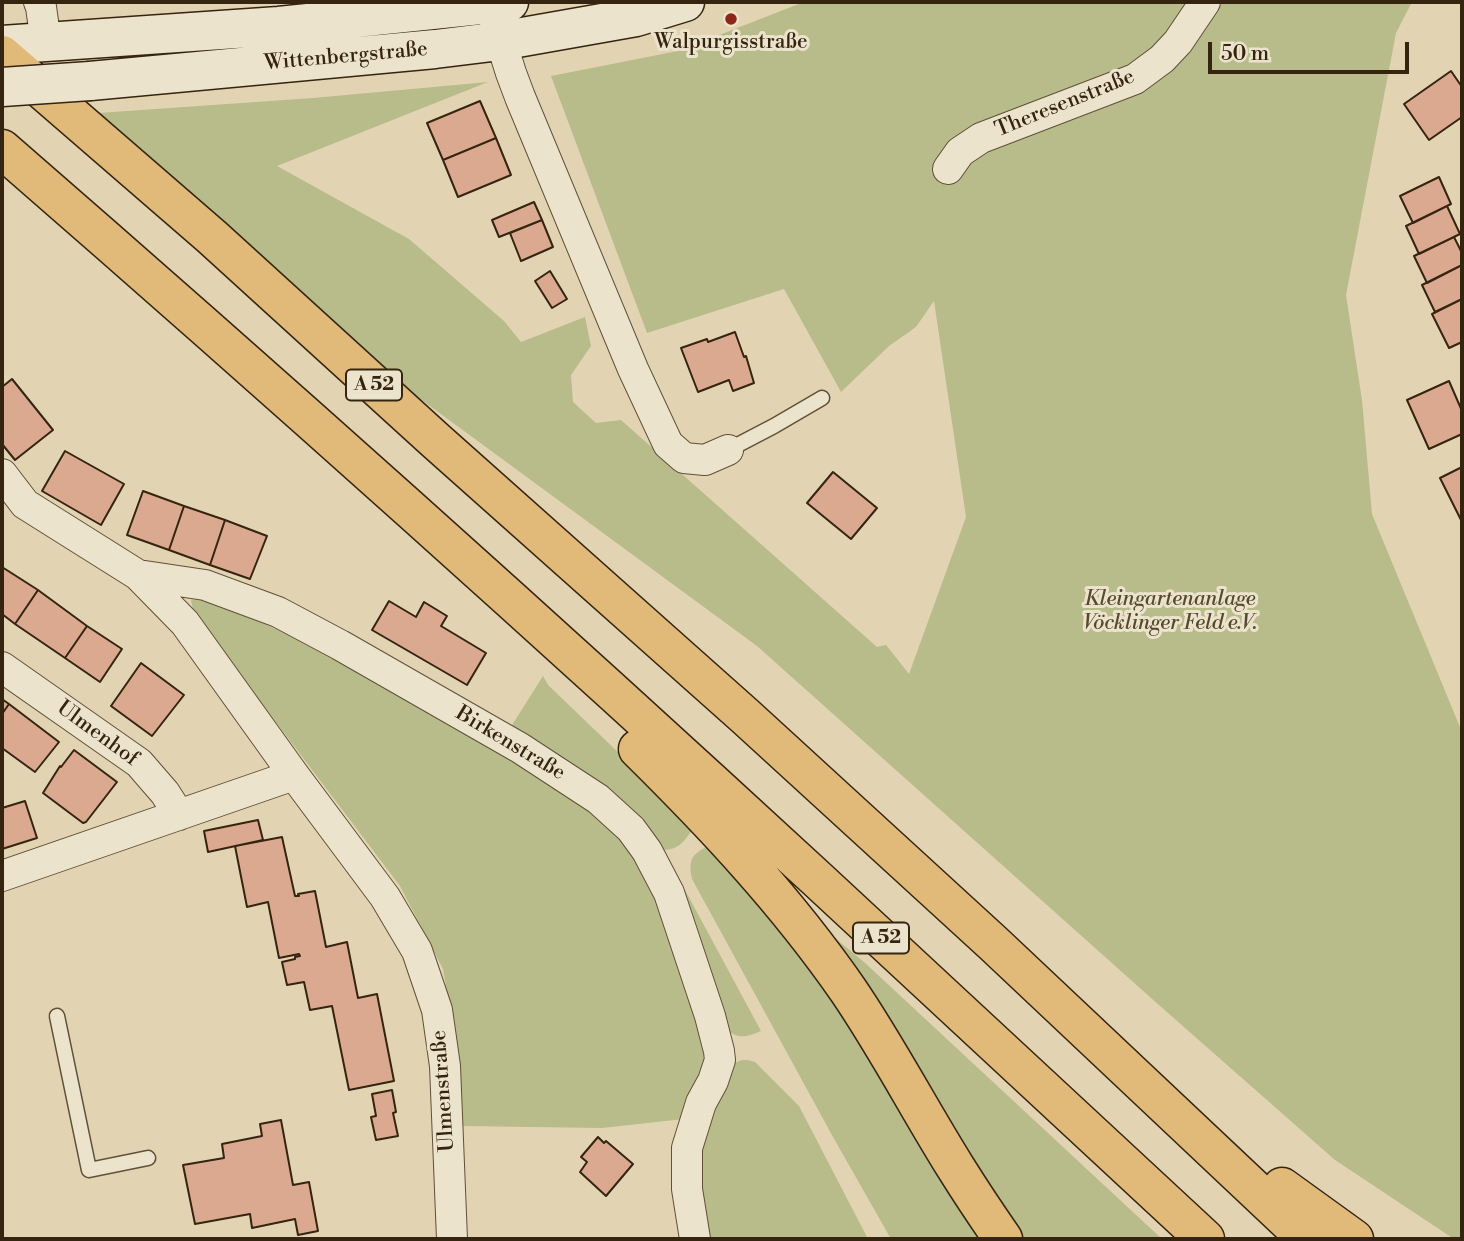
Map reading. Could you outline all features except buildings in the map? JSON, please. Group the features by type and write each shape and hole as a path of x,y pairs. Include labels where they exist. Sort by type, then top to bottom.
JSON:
{"highway":[{"name":"A 52","path":"2,55 212,237 745,716 993,943 1307,1239"},
{"name":"A 52","path":"2,149 554,639 1205,1239"},
{"path":"554,639 604,713 745,860 822,955 866,1017 956,1168 1003,1239"},
{"path":"1152,1094 1354,1239"}],"main road":[{"name":"Wittenbergstraße","path":"2,45 279,26 496,2"},
{"name":"Wittenbergstraße","path":"2,87 90,81 500,41 636,17 685,2"}],"street":[{"path":"39,2 46,43"},
{"path":"496,2 500,41 520,97 633,369 668,444 684,458 705,460 728,450"},
{"name":"Theresenstraße","path":"948,169 960,152 981,138 1135,79 1162,60 1178,42 1205,2"},
{"name":"Birkenstraße","path":"2,474 25,503 138,575 205,585 278,612 520,748 598,799 631,829 647,851 668,893 710,1016 719,1051 720,1060 701,1103 687,1148 687,1189 695,1239"},
{"name":"Ulmenstraße","path":"138,575 185,623 385,897 417,951 437,1010 445,1066 452,1239"},
{"name":"Ulmenhof","path":"2,667 139,763 165,793 179,815"},
{"path":"2,876 294,775"}],"lane":[{"path":"728,450 822,398"},
{"path":"57,1016 89,1170 148,1158"}],"green space":[{"name":"Kleingartenanlage Vöcklinger Feld e.V.","path":"804,2 1412,2 1396,33 1346,295 1362,400 1372,514 1462,732 1462,1239 1454,1239 1335,1160 757,646 400,384 84,114 313,98 488,82 277,166 409,239 504,321 521,342 585,317 591,346 571,375 573,402 596,423 621,420 877,647 886,645 909,674 966,517 934,301 916,327 889,346 841,392 784,289 647,333 551,76 678,51"},
{"path":"207,598 507,733 543,676 548,685 695,826 680,845 658,851 722,1075 740,1061 755,1062 799,1106 868,1239 698,1239 693,1118 602,1128 461,1126 459,1063 443,969 400,886 194,614 191,600"},
{"path":"713,843 804,957 982,1239 891,1239 692,879 691,860"},
{"path":"680,883 761,1031 740,1036 731,1033 721,1024"},
{"path":"835,938 1162,1239 1024,1239 987,1188"}],"place":[{"name":"Walpurgisstraße","path":"731,19"}]}
